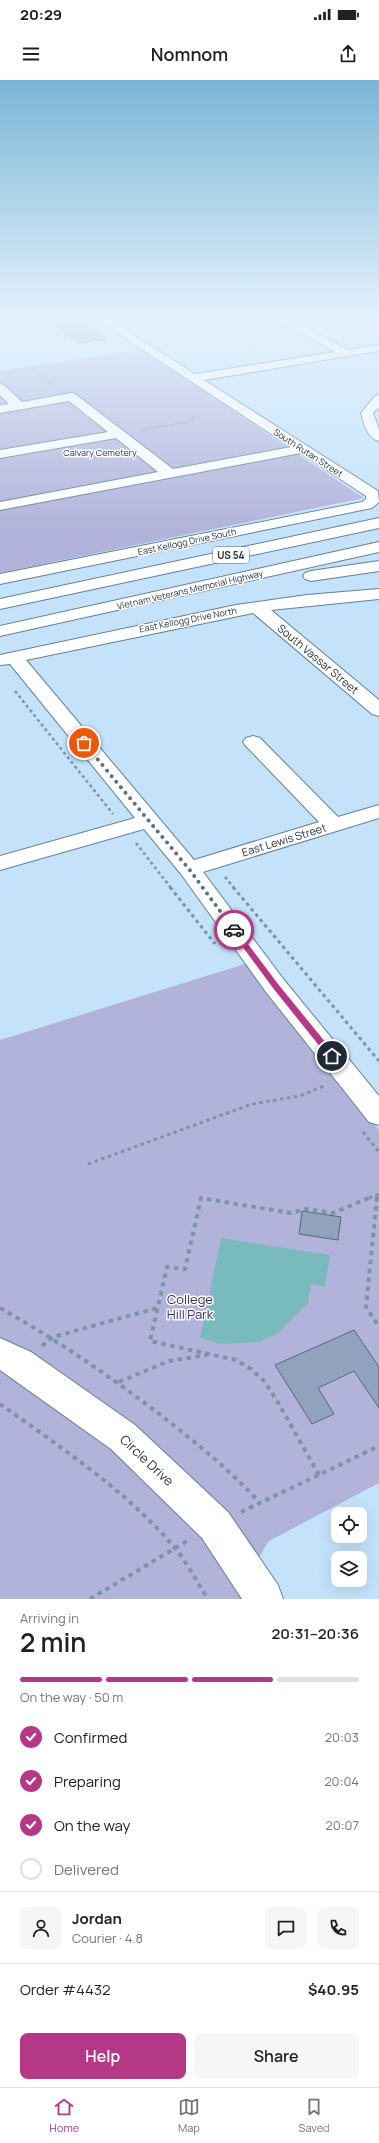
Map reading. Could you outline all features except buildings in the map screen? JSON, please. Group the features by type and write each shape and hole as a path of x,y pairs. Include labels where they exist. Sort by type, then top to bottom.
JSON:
{"main road":[{"path":"0,388 19,406"},
{"name":"South Rutan Street","path":"207,388 373,494 373,500"},
{"path":"0,409 71,397 170,474"},
{"path":"379,399 368,413 372,429 379,437"},
{"path":"0,454 118,434"},
{"path":"0,506 302,449"},
{"name":"East Kellogg Drive South","path":"0,579 367,505 373,500"},
{"name":"US 54","path":"0,604 379,523"},
{"name":"Vietnam Veterans Memorial Highway","path":"0,631 379,547"},
{"path":"104,609 379,566"},
{"name":"East Kellogg Drive North","path":"7,658 257,607 307,600 379,594"},
{"name":"South Vassar Street","path":"257,607 379,710"},
{"path":"7,658 189,869 275,986 379,1115"},
{"path":"253,742 334,825"},
{"name":"East Lewis Street","path":"189,869 379,811"},
{"path":"0,862 148,821"},
{"name":"Circle Drive","path":"10,1358 123,1436 214,1525 264,1599"}],"path":[{"path":"59,388 71,397"},
{"path":"118,434 188,422 196,415"},
{"path":"10,685 124,828"},
{"path":"212,862 379,1061"},
{"path":"88,1164 252,1104 294,1098 326,1085"},
{"path":"319,1475 264,1382 251,1369 236,1360 150,1341 167,1267 186,1269 201,1198 291,1213 306,1208 333,1213 378,1194 366,1308 379,1327"},
{"path":"0,1308 53,1337 119,1382 238,1477 260,1504"},
{"path":"10,1358 53,1337 157,1308"},
{"path":"119,1382 169,1361 209,1354"},
{"path":"0,1404 66,1451 130,1502 175,1548 208,1599"}],"green space":[{"name":"Calvary Cemetery","path":"0,388 198,388 364,498 0,573"},
{"name":"College Hill Park","path":"245,964 379,1130 379,1483 269,1541 242,1584 249,1599 0,1599 0,1040"}],"shaded area":[{"path":"221,1238 330,1255 325,1287 311,1284 308,1303 277,1334 259,1342 221,1344 200,1338"}],"way so far":[{"path":"84,743 189,869 234,930"}],"route":[{"path":"234,930 275,986 332,1056"}]}
